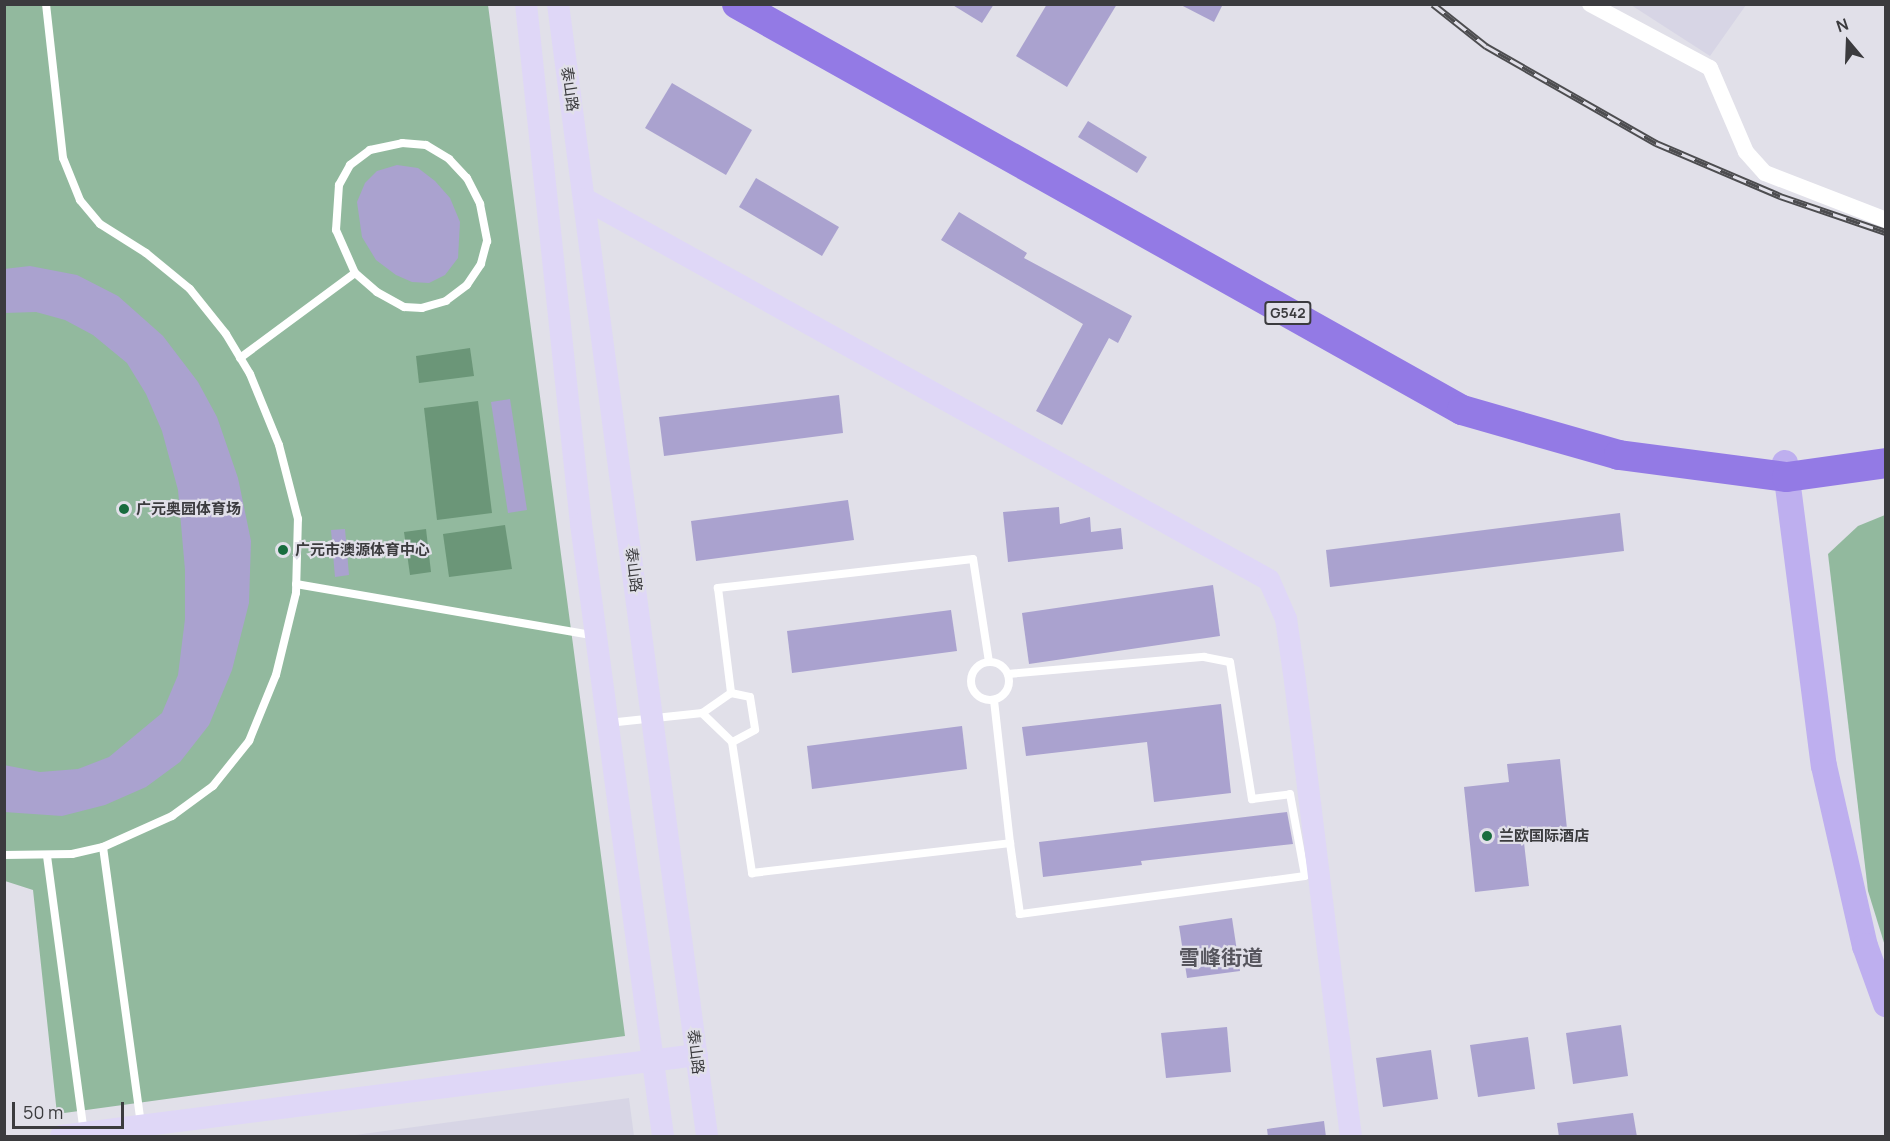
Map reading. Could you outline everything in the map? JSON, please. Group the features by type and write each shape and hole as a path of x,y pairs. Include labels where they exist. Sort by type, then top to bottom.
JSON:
{"highway":[{"name":"G542","path":"737,4 1462,410 1619,455 1792,469 1886,462"},
{"name":"G542","path":"779,4 1472,394 1620,441 1792,469"}],"main road":[{"path":"1792,469 1836,764 1886,967"},
{"path":"1792,469 1824,766 1865,946 1886,1004"}],"street":[{"path":"526,4 596,636 663,1137"},
{"name":"泰山路","path":"558,4 707,1137"},
{"path":"1590,4 1710,68 1746,152 1765,173 1886,220"},
{"path":"585,199 1269,580 1286,619 1294,671 1352,1137"},
{"path":"61,1137 697,1055"}],"lane":[{"path":"4,855 47,856 103,847 172,816 213,786 249,741 276,675 296,584 298,519 279,445 240,358 190,289 146,253 100,224 80,200 63,158 46,4"},
{"path":"402,142 426,145 449,159 466,178 480,204 487,241 481,264 467,285 446,301 422,308 404,307 377,292 356,273 342,247 334,212 339,185 350,165 370,150 402,142"},
{"path":"240,358 356,273"},
{"path":"730,693 718,588 973,559 989,662"},
{"path":"296,584 596,636"},
{"path":"994,700 1020,914 1305,876 1290,794 1252,799 1230,662 1204,657 1008,674"},
{"path":"989,662 1000,665 1008,674 1009,685 1004,695 994,700 981,699 972,690 970,677 977,666 989,662"},
{"path":"608,723 702,713 730,693 750,697 755,730 732,742"},
{"path":"702,713 732,742 752,873 1010,843"},
{"path":"103,847 141,1126"},
{"path":"47,856 84,1133"}],"shaded area":[{"name":"广元市澳源体育中心","path":"5,5 488,5 625,1036 57,1114 33,890 5,881"},
{"path":"1631,5 1746,5 1710,56"},
{"path":"470,348 474,376 419,383 416,356"},
{"path":"478,401 492,513 437,520 424,408"},
{"path":"1885,515 1885,946 1868,891 1828,554 1858,526"},
{"path":"505,525 512,569 449,577 443,534"},
{"path":"426,529 431,572 410,575 404,532"},
{"path":"629,1098 634,1136 348,1136"}],"building":[{"path":"951,4 994,4 982,23"},
{"path":"1047,4 1117,4 1067,87 1016,56"},
{"path":"1179,4 1223,4 1214,22"},
{"path":"672,83 752,130 726,175 645,128"},
{"path":"1088,121 1147,157 1137,173 1078,137"},
{"path":"397,165 418,168 435,181 450,198 460,222 458,258 445,275 429,283 412,282 396,275 376,260 362,237 357,202 365,183 377,171"},
{"path":"756,178 839,227 822,256 739,207"},
{"path":"959,212 1027,253 1024,258 1132,316 1118,343 1109,338 1062,425 1036,411 1083,324 941,240"},
{"path":"30,266 77,275 118,296 163,336 198,382 217,417 238,478 251,541 249,603 232,670 209,725 180,762 146,787 105,805 62,816 4,812 4,765 40,772 78,769 109,757 162,713 178,675 185,619 185,570 178,490 162,431 146,394 127,363 93,335 65,320 36,312 4,313 4,269"},
{"path":"839,395 843,433 664,456 659,417"},
{"path":"510,399 527,510 508,513 491,402"},
{"path":"848,500 854,540 696,561 691,521"},
{"path":"1059,507 1060,524 1090,517 1091,532 1121,528 1123,549 1008,562 1003,512"},
{"path":"1620,513 1624,551 1330,587 1326,550"},
{"path":"345,529 349,575 335,577 331,530"},
{"path":"1213,585 1220,636 1029,664 1022,613"},
{"path":"951,610 957,651 792,673 787,631"},
{"path":"1221,704 1231,793 1154,802 1147,742 1026,756 1022,727"},
{"path":"962,726 967,769 812,789 807,746"},
{"path":"1560,759 1567,829 1523,834 1529,886 1475,892 1464,787 1509,782 1507,764"},
{"path":"1287,812 1293,844 1141,861 1142,865 1043,877 1039,842"},
{"path":"1232,918 1240,971 1187,978 1179,926"},
{"path":"1621,1025 1628,1076 1573,1084 1566,1033"},
{"path":"1227,1027 1231,1072 1166,1078 1161,1033"},
{"path":"1528,1037 1535,1089 1478,1097 1470,1045"},
{"path":"1431,1050 1438,1099 1383,1107 1376,1058"},
{"path":"1633,1113 1637,1137 1559,1137 1557,1123"},
{"path":"1324,1121 1326,1137 1268,1137 1267,1129"}],"railway":[{"path":"1433,4 1486,46 1656,143 1780,196 1886,232"}],"place":[{"name":"广元奥园体育场","path":"124,509"},
{"name":"广元市澳源体育中心","path":"283,550"},
{"name":"兰欧国际酒店","path":"1487,836"}],"district":[{"name":"雪峰街道","path":"1221,957"}]}
